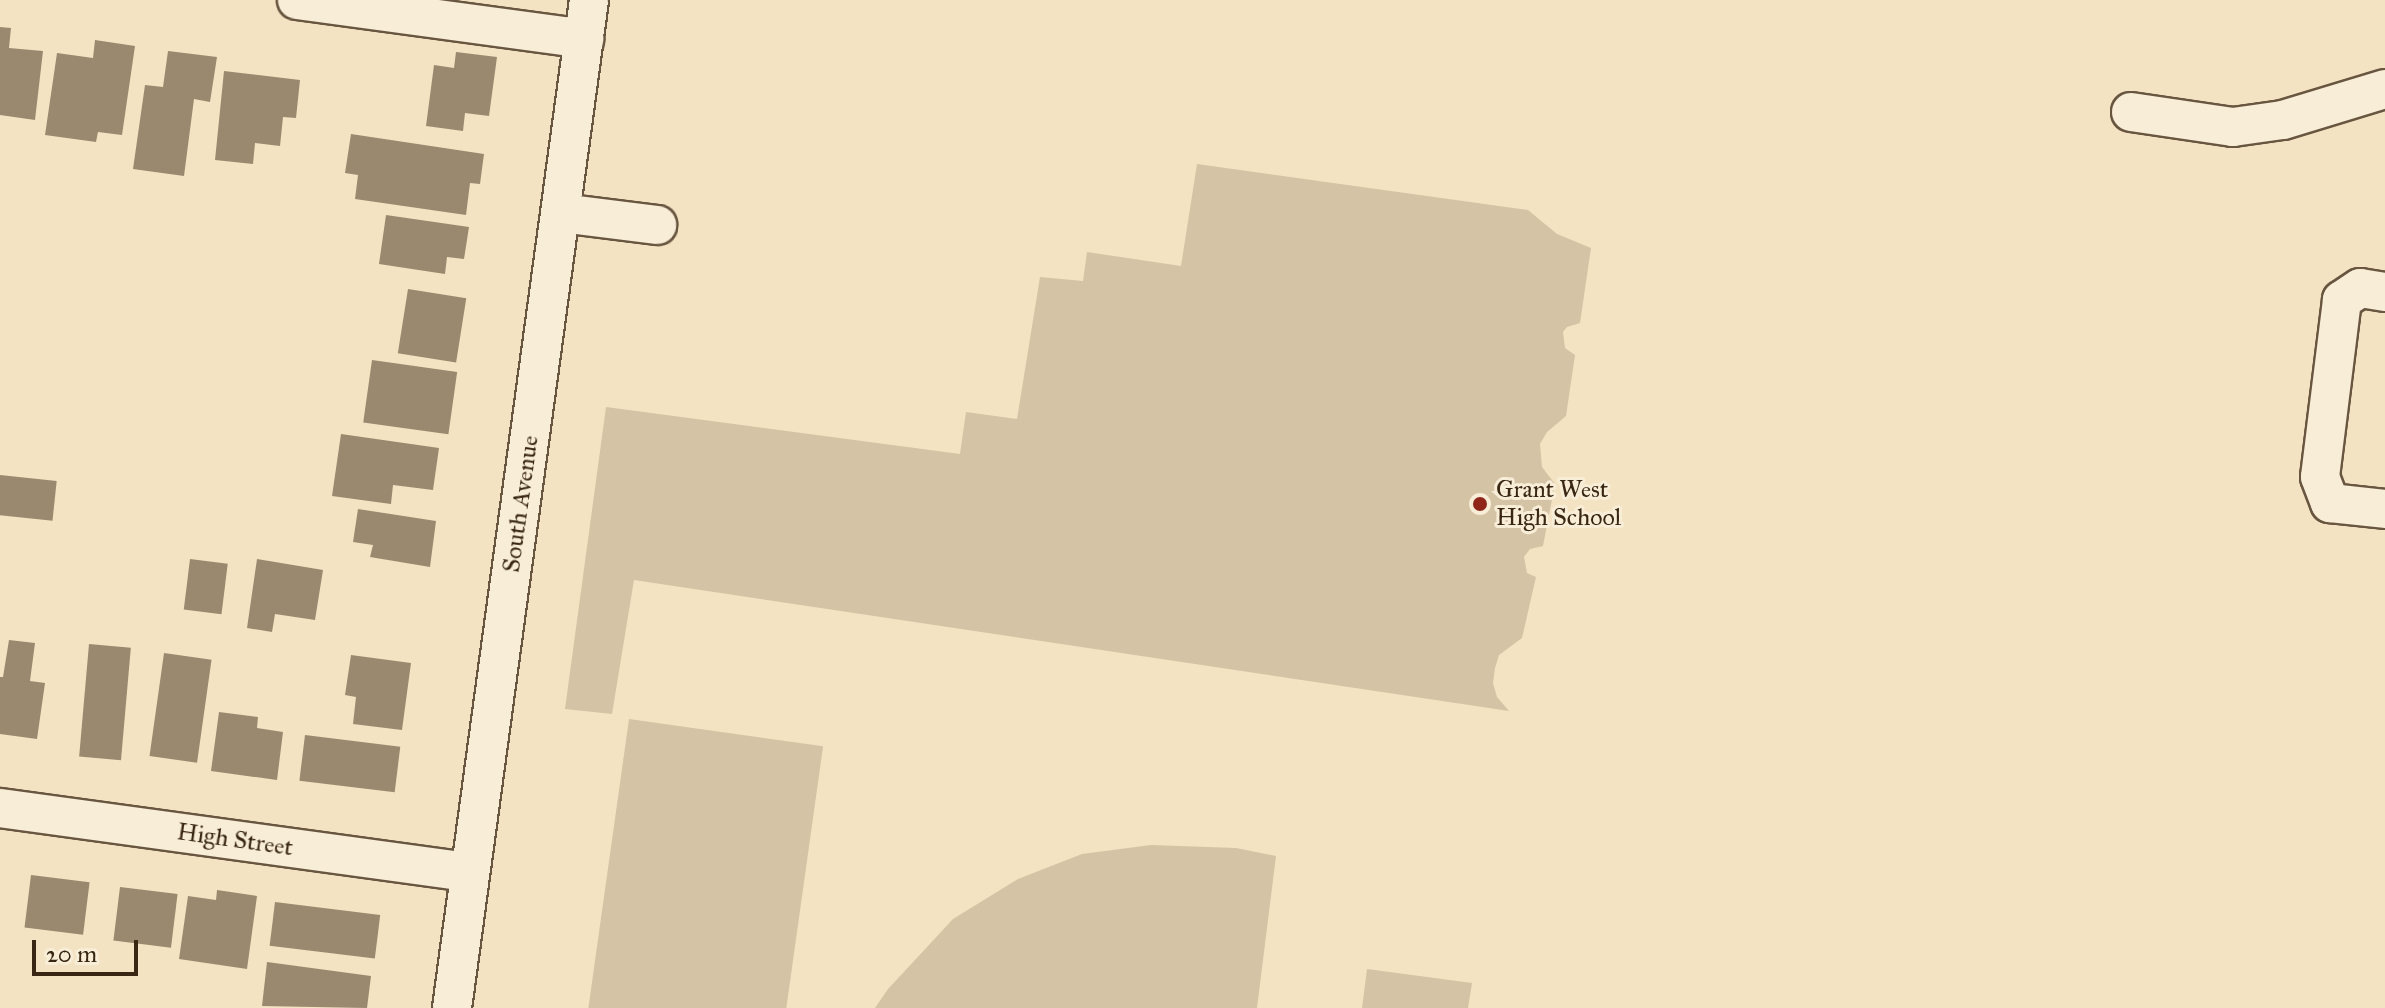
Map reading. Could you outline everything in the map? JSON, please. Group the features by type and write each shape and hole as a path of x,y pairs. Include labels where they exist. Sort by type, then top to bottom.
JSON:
{"street":[{"path":"297,0 584,39"},
{"name":"South Avenue","path":"452,1008 589,0"},
{"path":"2131,112 2233,127 2283,120 2385,89"},
{"path":"561,213 657,225"},
{"path":"2385,292 2360,288 2342,300 2320,477 2330,503 2385,509"},
{"name":"High Street","path":"0,808 470,872"}],"shaded area":[{"path":"1197,164 1528,210 1557,234 1591,248 1580,323 1567,327 1563,332 1565,348 1575,355 1566,416 1547,432 1540,444 1542,467 1555,484 1543,546 1530,549 1524,557 1527,573 1536,577 1522,638 1499,655 1495,668 1493,683 1497,697 1509,711 634,580 612,714 565,709 606,407 960,454 966,412 1017,419 1040,277 1083,281 1087,252 1181,266"},
{"path":"629,719 823,746 786,1008 588,1008"},
{"path":"1151,845 1236,848 1276,856 1257,1008 875,1008 888,989 953,919 1018,879 1082,854"},
{"path":"1367,969 1472,983 1468,1008 1362,1008"}],"building":[{"path":"0,27 11,28 9,48 43,51 35,120 0,115"},
{"path":"95,40 135,46 122,135 98,132 96,142 45,135 57,53 93,58"},
{"path":"168,51 217,57 210,102 194,99 184,176 133,169 145,85 163,87"},
{"path":"456,52 497,57 489,116 465,113 463,131 426,126 434,65 454,68"},
{"path":"224,71 300,80 296,118 283,117 280,146 255,143 253,164 215,160"},
{"path":"351,134 484,154 480,184 470,183 466,215 355,199 358,175 345,173"},
{"path":"386,215 469,227 464,259 447,257 445,274 379,264"},
{"path":"408,289 466,298 456,362 398,353"},
{"path":"372,360 457,372 448,434 363,422"},
{"path":"341,434 439,448 433,490 393,485 391,504 332,496"},
{"path":"0,475 57,481 53,521 0,515"},
{"path":"358,509 436,521 430,567 370,557 373,545 353,542"},
{"path":"190,559 228,564 222,614 184,610"},
{"path":"257,559 323,570 315,620 275,614 272,632 247,628"},
{"path":"9,640 35,643 30,681 45,683 37,739 0,734 0,677 3,677"},
{"path":"89,644 131,648 121,760 79,757"},
{"path":"164,653 212,660 197,763 150,756"},
{"path":"351,655 411,663 402,730 353,724 356,697 345,695"},
{"path":"219,712 258,717 257,728 283,732 277,780 211,771"},
{"path":"305,735 400,747 395,792 299,781"},
{"path":"31,875 90,882 83,935 25,928"},
{"path":"120,887 178,894 171,948 113,941"},
{"path":"217,890 257,896 247,969 179,959 188,896 216,900"},
{"path":"275,902 380,915 375,959 270,946"},
{"path":"267,962 371,976 367,1008 262,1006"}],"place":[{"name":"Grant West High School","path":"1480,504"}]}
